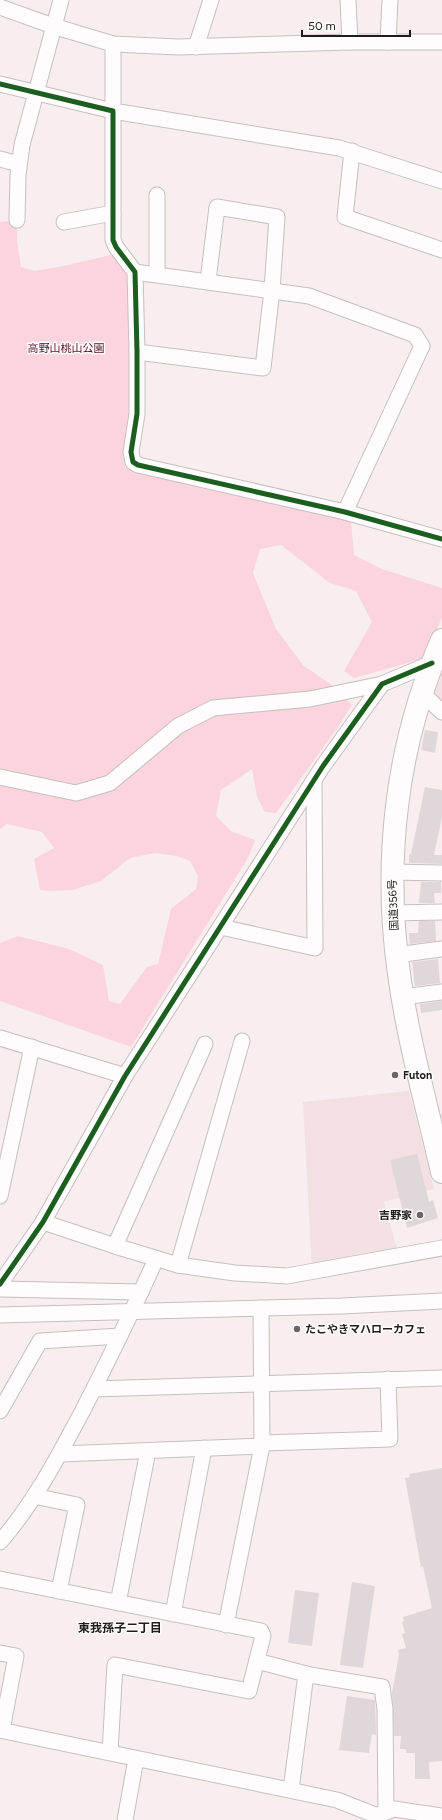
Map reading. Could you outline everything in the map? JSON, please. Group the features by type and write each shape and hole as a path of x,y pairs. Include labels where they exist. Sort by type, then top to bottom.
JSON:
{"highway":[{"name":"国道356号","path":"442,640 431,676 410,731 396,811 391,872 392,913 402,997 442,1172"}],"street":[{"path":"17,220 19,164 22,145 61,0"},
{"path":"196,47 211,0"},
{"path":"348,0 350,42"},
{"path":"388,42 390,0"},
{"path":"0,6 4,9 53,26 113,44 196,47 350,42 442,42"},
{"path":"113,44 113,240 116,247 134,272 137,352 136,414 131,452 133,462 138,465 345,512 442,540"},
{"path":"0,84 113,111 352,151 442,181"},
{"path":"352,151 345,217 442,250"},
{"path":"0,159 19,164"},
{"path":"157,195 157,274"},
{"path":"137,352 263,368 272,290 277,217 217,207 208,281"},
{"path":"64,222 113,213"},
{"path":"134,272 309,296 415,335 422,346 345,512"},
{"path":"0,777 76,793 110,783 178,726 213,708 310,699 382,684 431,676 442,712"},
{"path":"0,1284 43,1222 125,1076 314,781 382,684"},
{"path":"221,927 315,948 314,781"},
{"path":"391,872 442,873"},
{"path":"392,913 442,912"},
{"path":"396,955 442,950"},
{"path":"402,997 442,992"},
{"path":"0,1038 125,1076"},
{"path":"178,1265 242,1041"},
{"path":"115,1246 205,1044"},
{"path":"0,1196 32,1048"},
{"path":"43,1222 178,1265 235,1273 287,1276 442,1248"},
{"path":"0,1542 17,1522 60,1454 132,1312 156,1259"},
{"path":"0,1289 141,1292"},
{"path":"0,1315 342,1306 442,1301"},
{"path":"226,1625 262,1445 261,1308"},
{"path":"0,1410 40,1341 120,1336"},
{"path":"94,1389 442,1378"},
{"path":"60,1454 148,1451 390,1438 388,1379"},
{"path":"173,1614 204,1448"},
{"path":"118,1603 148,1451"},
{"path":"34,1496 77,1505 59,1591"},
{"path":"0,1580 261,1631 263,1636 249,1691 115,1665 110,1752"},
{"path":"0,1653 16,1656 1,1730 337,1800 375,1816 394,1810 413,1816 442,1816"},
{"path":"257,1661 306,1674 382,1687 385,1709 375,1816"},
{"path":"291,1790 306,1674"},
{"path":"125,1820 136,1759"}],"shaded area":[{"path":"442,671 442,703 434,695"},
{"path":"409,1091 434,1189 384,1202 398,1253 312,1270 303,1102"}],"green space":[{"name":"高野山桃山公園","path":"17,220 17,241 21,267 34,271 59,267 115,254 130,275 130,411 127,458 124,458 125,468 206,489 351,521 354,555 382,569 442,588 442,617 425,658 354,678 344,671 372,622 356,591 330,583 281,545 260,549 253,573 276,629 304,666 332,685 352,705 338,727 276,813 265,812 257,797 252,769 221,790 216,816 231,831 255,840 248,858 131,1047 0,1001 0,943 18,936 69,949 103,965 109,1001 120,1004 147,967 158,964 171,909 196,889 198,876 190,861 177,856 155,853 130,858 101,881 73,890 40,890 34,859 54,848 42,832 7,824 0,829 0,222"}],"building":[{"path":"425,730 438,732 435,753 421,750"},
{"path":"425,787 442,790 442,817 434,855 442,855 442,864 409,863 409,854 411,854"},
{"path":"421,882 441,882 441,893 434,893 435,903 419,903"},
{"path":"419,921 435,921 436,941 410,944 409,933 418,933"},
{"path":"438,959 440,983 415,986 412,962"},
{"path":"442,1001 442,1010 421,1013 420,1004"},
{"path":"417,1154 429,1202 433,1200 438,1218 407,1228 390,1160"},
{"path":"442,1468 442,1761 429,1762 430,1779 415,1779 415,1753 406,1753 406,1749 400,1749 401,1736 394,1736 392,1693 399,1655 398,1650 406,1648 402,1634 405,1633 402,1622 404,1621 403,1617 432,1608 423,1566 421,1567 405,1478 410,1477 409,1474"},
{"path":"352,1582 375,1586 363,1668 340,1665"},
{"path":"295,1590 319,1593 312,1646 288,1643"},
{"path":"347,1696 375,1700 376,1735 372,1734 369,1753 339,1750"}],"cycle path":[{"path":"0,84 113,111 113,240 116,247 135,272 137,414 131,452 133,462 138,465 345,512 442,539"},
{"path":"0,1284 43,1222 125,1076 323,766 382,684 432,663"}],"place":[{"name":"Futon","path":"395,1075"},
{"name":"吉野家","path":"420,1215"},
{"name":"たこやきマハローカフェ","path":"297,1329"}],"district":[{"name":"東我孫子二丁目","path":"120,1628"}]}
